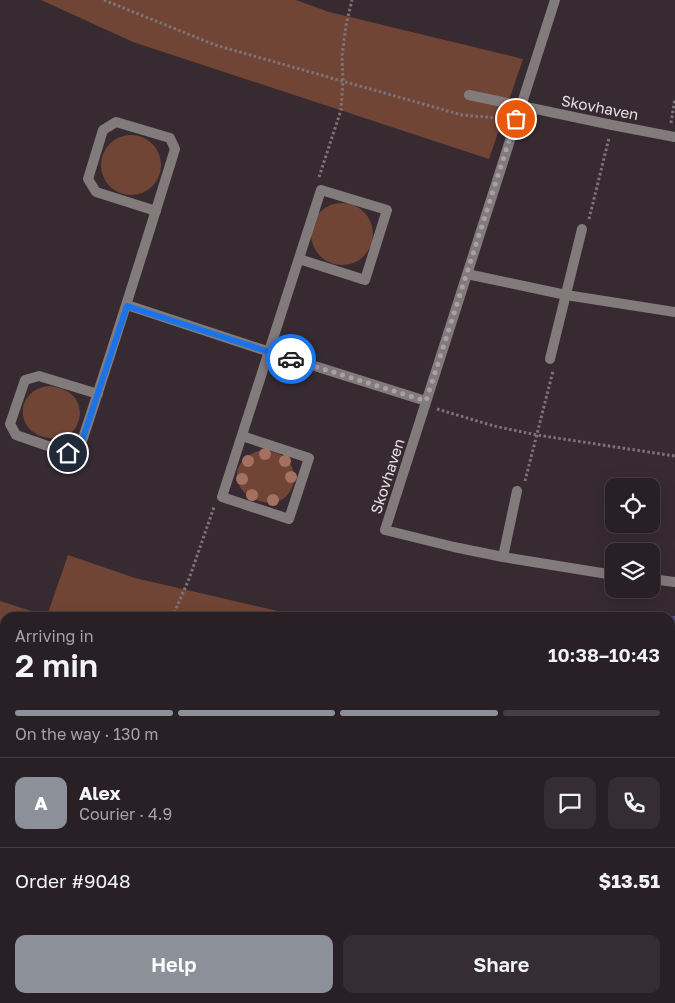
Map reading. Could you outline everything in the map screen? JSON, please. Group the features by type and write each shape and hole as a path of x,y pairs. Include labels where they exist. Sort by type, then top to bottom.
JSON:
{"street":[{"name":"Skovhaven","path":"555,0 385,530 454,548 605,574"},
{"name":"Skovhaven","path":"469,95 612,126 672,136"},
{"path":"98,394 39,376 25,380 10,424 16,435 68,453 80,447 98,394 127,306 175,149 170,138 116,122 103,130 88,179 96,192 156,211"},
{"path":"242,436 309,458 289,519 222,497 321,190 387,210 365,280 299,259"},
{"path":"550,359 582,229"},
{"path":"467,274 566,295 675,312"},
{"path":"127,306 426,401"},
{"path":"503,557 518,491"},
{"path":"660,581 675,582"}],"path":[{"path":"104,0 114,2 215,45 462,115 496,118 520,107"},
{"path":"321,190 318,180 341,110 342,56 346,25 352,0"},
{"path":"672,136 675,98"},
{"path":"582,229 588,226 612,126"},
{"path":"518,491 523,488 555,362 550,359"},
{"path":"426,401 439,410 494,426 536,435 675,456"},
{"path":"175,612 189,579 214,506 222,497"}],"shaded area":[{"path":"41,0 296,0 329,12 523,59 489,159 133,42"},
{"path":"125,135 137,135 148,140 156,148 161,159 159,177 148,190 137,195 125,195 114,190 106,182 101,171 101,159 106,148 114,140"},
{"path":"342,203 354,206 364,212 370,222 373,234 370,246 364,256 354,262 342,265 330,262 320,256 314,246 311,234 314,222 320,212 330,206"},
{"path":"49,386 61,388 69,392 76,399 79,406 79,420 76,426 67,436 60,438 44,437 34,433 27,426 24,418 25,401 30,394 38,389"},
{"path":"259,451 269,451 284,457 289,462 294,474 294,481 289,493 285,498 274,503 267,503 250,497 239,484 238,468 242,461 249,455"},
{"path":"68,555 135,578 282,612 48,612"},
{"path":"0,601 34,612 0,612"}],"way so far":[{"path":"291,359 426,401 516,119"}],"route":[{"path":"68,453 80,447 127,306 291,359"}]}
